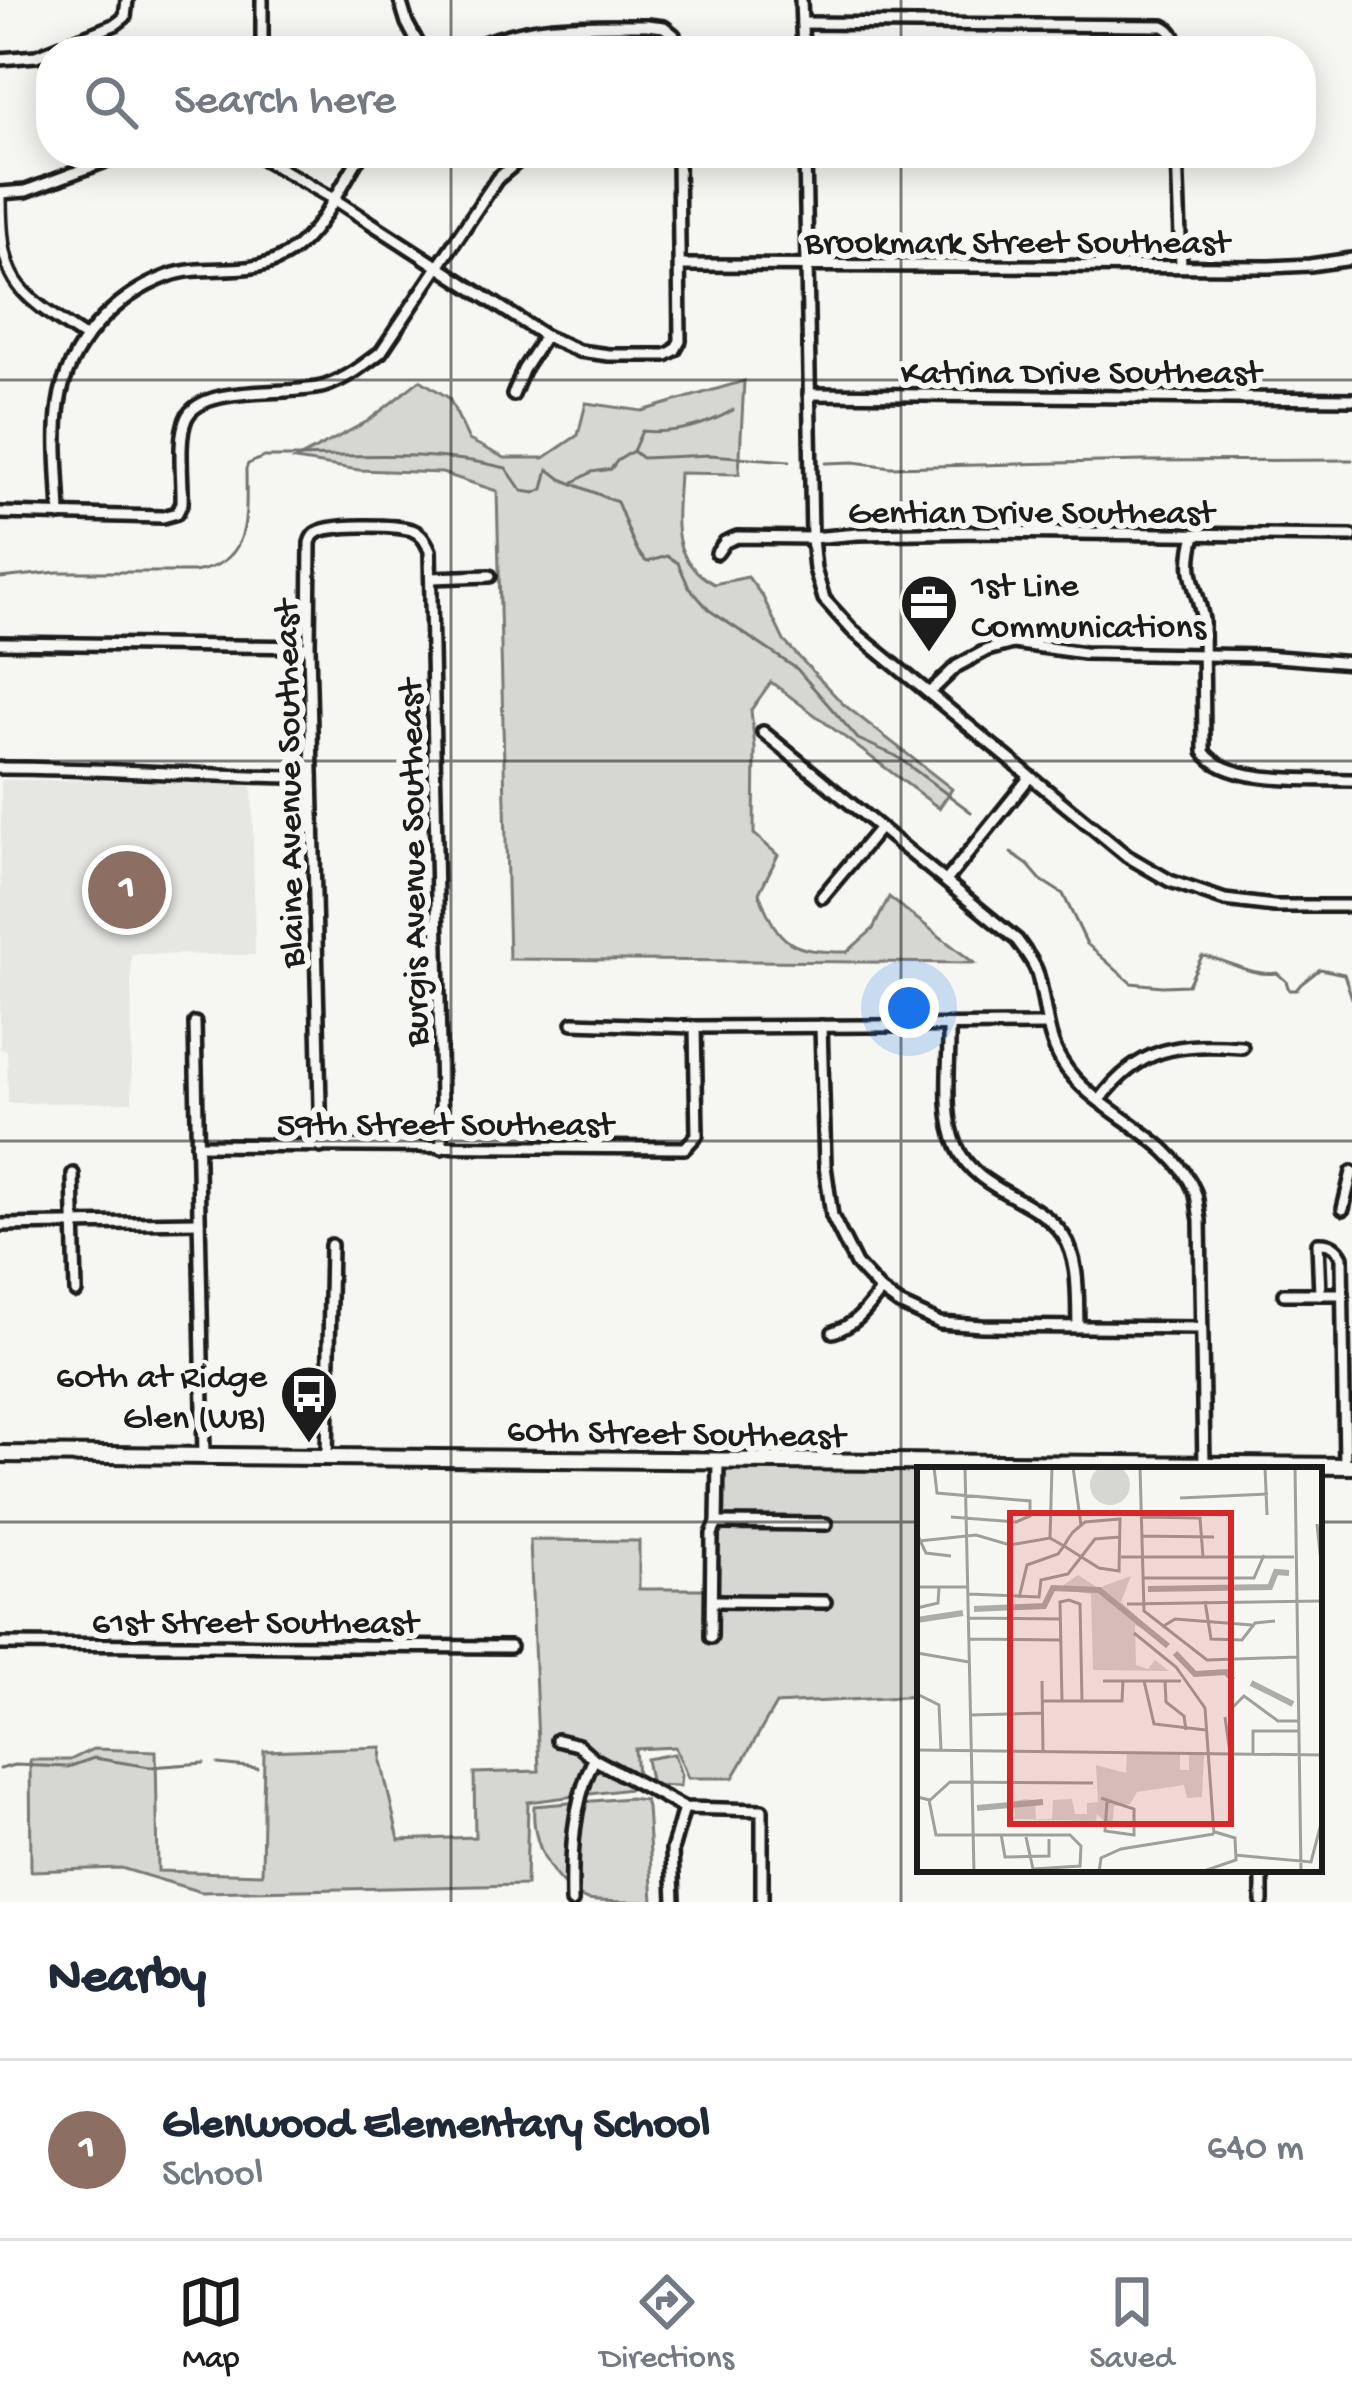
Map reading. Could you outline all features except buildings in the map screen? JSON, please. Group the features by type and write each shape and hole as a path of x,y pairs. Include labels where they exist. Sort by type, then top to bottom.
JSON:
{"main road":[{"name":"60th Street Southeast","path":"0,1454 1349,1466"}],"street":[{"path":"86,36 125,17 127,0"},
{"path":"262,0 262,36"},
{"path":"400,0 414,36"},
{"path":"801,0 802,36"},
{"path":"802,23 1163,26 1175,36"},
{"path":"502,36 535,27 647,25 664,27 674,36"},
{"path":"0,58 36,56"},
{"path":"86,338 39,307 14,281 3,252 0,193 26,191 87,168"},
{"path":"279,168 545,336 579,351 609,356 666,355 680,341 677,168"},
{"path":"60,515 59,403 86,338 106,314 169,275 251,268 278,260 306,238 353,168"},
{"path":"0,513 163,517 177,513 182,503 184,421 193,407 222,397 312,389 358,370 381,352 496,179 510,168"},
{"path":"806,168 812,538 824,599 852,630 1127,856 1190,890 1253,905 1352,906"},
{"path":"1178,168 1181,266"},
{"name":"Brookmark Street Southeast","path":"680,265 1295,266 1352,259"},
{"path":"513,395 545,336"},
{"name":"Katrina Drive Southeast","path":"809,394 1352,399"},
{"name":"Blaine Avenue Southeast","path":"321,1147 310,543 315,534 329,528 414,530 430,551 431,578"},
{"name":"Gentian Drive Southeast","path":"717,553 736,537 859,533 1352,536"},
{"path":"1195,535 1188,562 1204,620 1204,752 1212,763 1233,771 1352,780"},
{"path":"431,578 490,577"},
{"name":"Burgis Avenue Southeast","path":"431,578 442,1148"},
{"path":"0,643 309,647"},
{"path":"928,693 957,666 1013,643 1084,653 1298,657 1352,663"},
{"path":"763,732 1017,940 1035,966 1060,1060 1079,1084 1165,1152 1195,1192 1200,1220 1204,1467"},
{"path":"0,768 313,777"},
{"path":"946,881 1029,778"},
{"path":"822,896 879,829"},
{"path":"195,1023 204,1455"},
{"path":"573,1023 1047,1025"},
{"path":"821,1026 825,1166 832,1216 856,1264 881,1292 940,1323 1201,1328"},
{"name":"59th Street Southeast","path":"197,1145 678,1149 697,1136 695,1027"},
{"path":"950,1027 950,1126 959,1151 988,1184 1042,1214 1064,1237 1077,1281 1078,1327"},
{"path":"1100,1100 1135,1063 1162,1049 1202,1044 1242,1047"},
{"path":"1342,1209 1352,1172"},
{"path":"74,1174 76,1292"},
{"path":"0,1225 199,1222"},
{"path":"1320,1294 1318,1243 1324,1243 1339,1250 1342,1257 1349,1466"},
{"path":"327,1457 331,1245"},
{"path":"833,1332 854,1323 881,1292"},
{"path":"1284,1294 1343,1294"},
{"path":"711,1637 718,1461"},
{"path":"717,1523 826,1524"},
{"path":"712,1601 825,1602"},
{"name":"61st Street Southeast","path":"0,1644 510,1647"},
{"path":"557,1739 578,1745 594,1759 684,1808 762,1810 762,1902"},
{"path":"572,1902 571,1848 582,1785 594,1759"},
{"path":"674,1902 672,1850 684,1808"}],"shaded area":[{"path":"420,380 449,398 469,440 505,458 544,458 578,435 586,403 642,411 744,381 739,474 679,473 678,536 688,562 714,584 748,577 784,641 843,704 952,789 939,808 771,682 751,710 754,834 778,855 759,893 773,925 800,947 847,952 873,929 889,897 974,963 509,959 497,491 442,473 359,470 295,460 368,421"},
{"path":"1,780 252,782 255,955 131,954 132,1102 8,1103 7,1050 0,1049"},
{"path":"714,1466 917,1470 917,1696 776,1704 733,1778 688,1778 675,1747 635,1749 638,1788 528,1802 526,1885 201,1892 121,1868 31,1871 30,1760 70,1760 93,1749 156,1751 158,1871 262,1874 264,1751 382,1747 399,1840 475,1837 474,1773 539,1771 530,1540 639,1541 639,1589 715,1589"},
{"path":"674,1754 680,1786 651,1785 646,1759"},
{"path":"645,1800 647,1807 653,1902 587,1900 564,1884 546,1861 536,1834 534,1806"}],"waterway":[{"path":"574,482 611,469 633,451 642,431 689,428 733,410"},
{"path":"633,451 642,458 710,455 790,461"},
{"path":"0,578 58,572 194,572 213,567 236,548 245,520 246,469 264,457 415,456 476,462 506,468 522,491 535,493 543,489 548,469 617,502 642,558 647,562 667,556 678,563 689,587 709,610 797,669 858,739 896,756 971,812"},
{"path":"826,463 891,467 1352,460"},
{"path":"1011,853 1063,894 1087,944 1131,983 1188,985 1202,956 1277,973 1289,990 1296,990 1320,969 1344,974 1352,998"},
{"path":"0,1769 68,1767 94,1758 150,1767 204,1763"},
{"path":"218,1764 257,1768"}],"place":[{"name":"1st Line Communications","path":"929,654"},
{"name":"Glenwood Elementary School","path":"127,890"},
{"name":"60th at Ridge Glen (WB)","path":"309,1445"}]}
